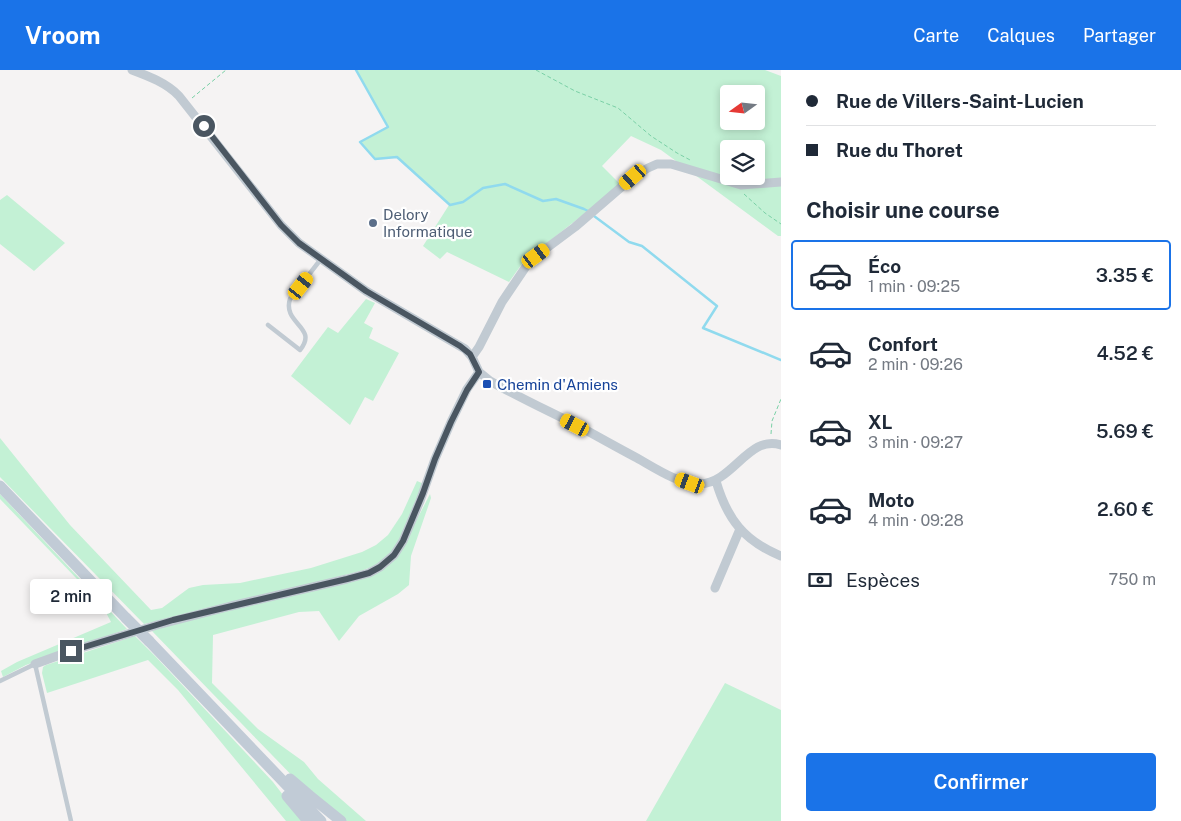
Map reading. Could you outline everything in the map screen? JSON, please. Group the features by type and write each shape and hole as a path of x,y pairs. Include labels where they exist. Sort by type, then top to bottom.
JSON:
{"main road":[{"path":"0,486 321,821"},
{"path":"220,716 248,752 308,821"},
{"path":"220,716 254,744 303,791 340,821"}],"street":[{"path":"132,70 148,76 176,92 285,230 299,243 373,296 460,346 472,356 479,372 484,378 669,475 695,484 716,481 754,449 764,444 777,444"},
{"path":"472,356 479,348 502,302 527,265 633,177 648,168 657,164 671,164 741,185 781,182"},
{"path":"35,664 79,648 156,625 347,579 369,573 380,567 394,555 403,541 451,422 467,390 479,372"},
{"path":"716,481 724,502 740,529 760,547 781,556"},
{"path":"715,588 740,529"}],"lane":[{"path":"268,325 300,350 306,341 306,335 292,316 288,305 290,299 321,259"},
{"path":"0,681 35,664 71,821"}],"path":[{"path":"185,103 226,70"},
{"path":"536,70 575,91 618,108 651,136 694,162"},
{"path":"742,192 765,213 781,224"},
{"path":"777,444 771,426 781,399"}],"green space":[{"path":"356,70 765,70 781,76 781,236 778,236 661,150 631,136 602,166 621,185 524,261 509,282 447,252 440,259 423,246 449,205 397,157 375,159 360,142 388,126"},
{"path":"7,195 65,243 34,271 0,244 0,200"},
{"path":"366,299 375,303 364,323 373,328 369,338 399,353 373,401 365,397 350,425 291,376 328,327 338,333"},
{"path":"0,438 70,525 151,610 162,608 189,588 203,585 240,583 311,568 362,552 376,545 388,535 402,514 417,481 424,484 398,542 386,558 376,565 289,590 144,624 0,477"},
{"path":"0,494 127,629 26,665 3,677 1,671 17,662 111,622 102,605 0,499"},
{"path":"430,494 431,498 411,556 409,585 398,594 359,616 339,641 319,611 299,612 213,635 212,683 258,729 304,762 318,779 366,821 345,821 303,787 152,631 182,621 322,588 398,556"},
{"path":"135,636 273,782 303,821 286,821 178,690 148,660 47,693 42,673 43,667 46,665"},
{"path":"725,683 781,710 781,821 646,821"}],"waterway":[{"path":"356,70 388,127 360,142 375,159 397,157 450,205 463,202 483,188 505,184 543,201 556,199 588,211"},
{"path":"594,216 629,242 642,246 717,306 703,328 781,360"}],"place":[{"name":"Delory Informatique","path":"373,223"},
{"name":"Chemin d'Amiens","path":"487,384"}],"route":[{"path":"71,651 173,620 369,573 385,564 394,555 403,541 451,422 467,390 479,372 470,354 460,346 383,302 294,239 204,126"}]}
